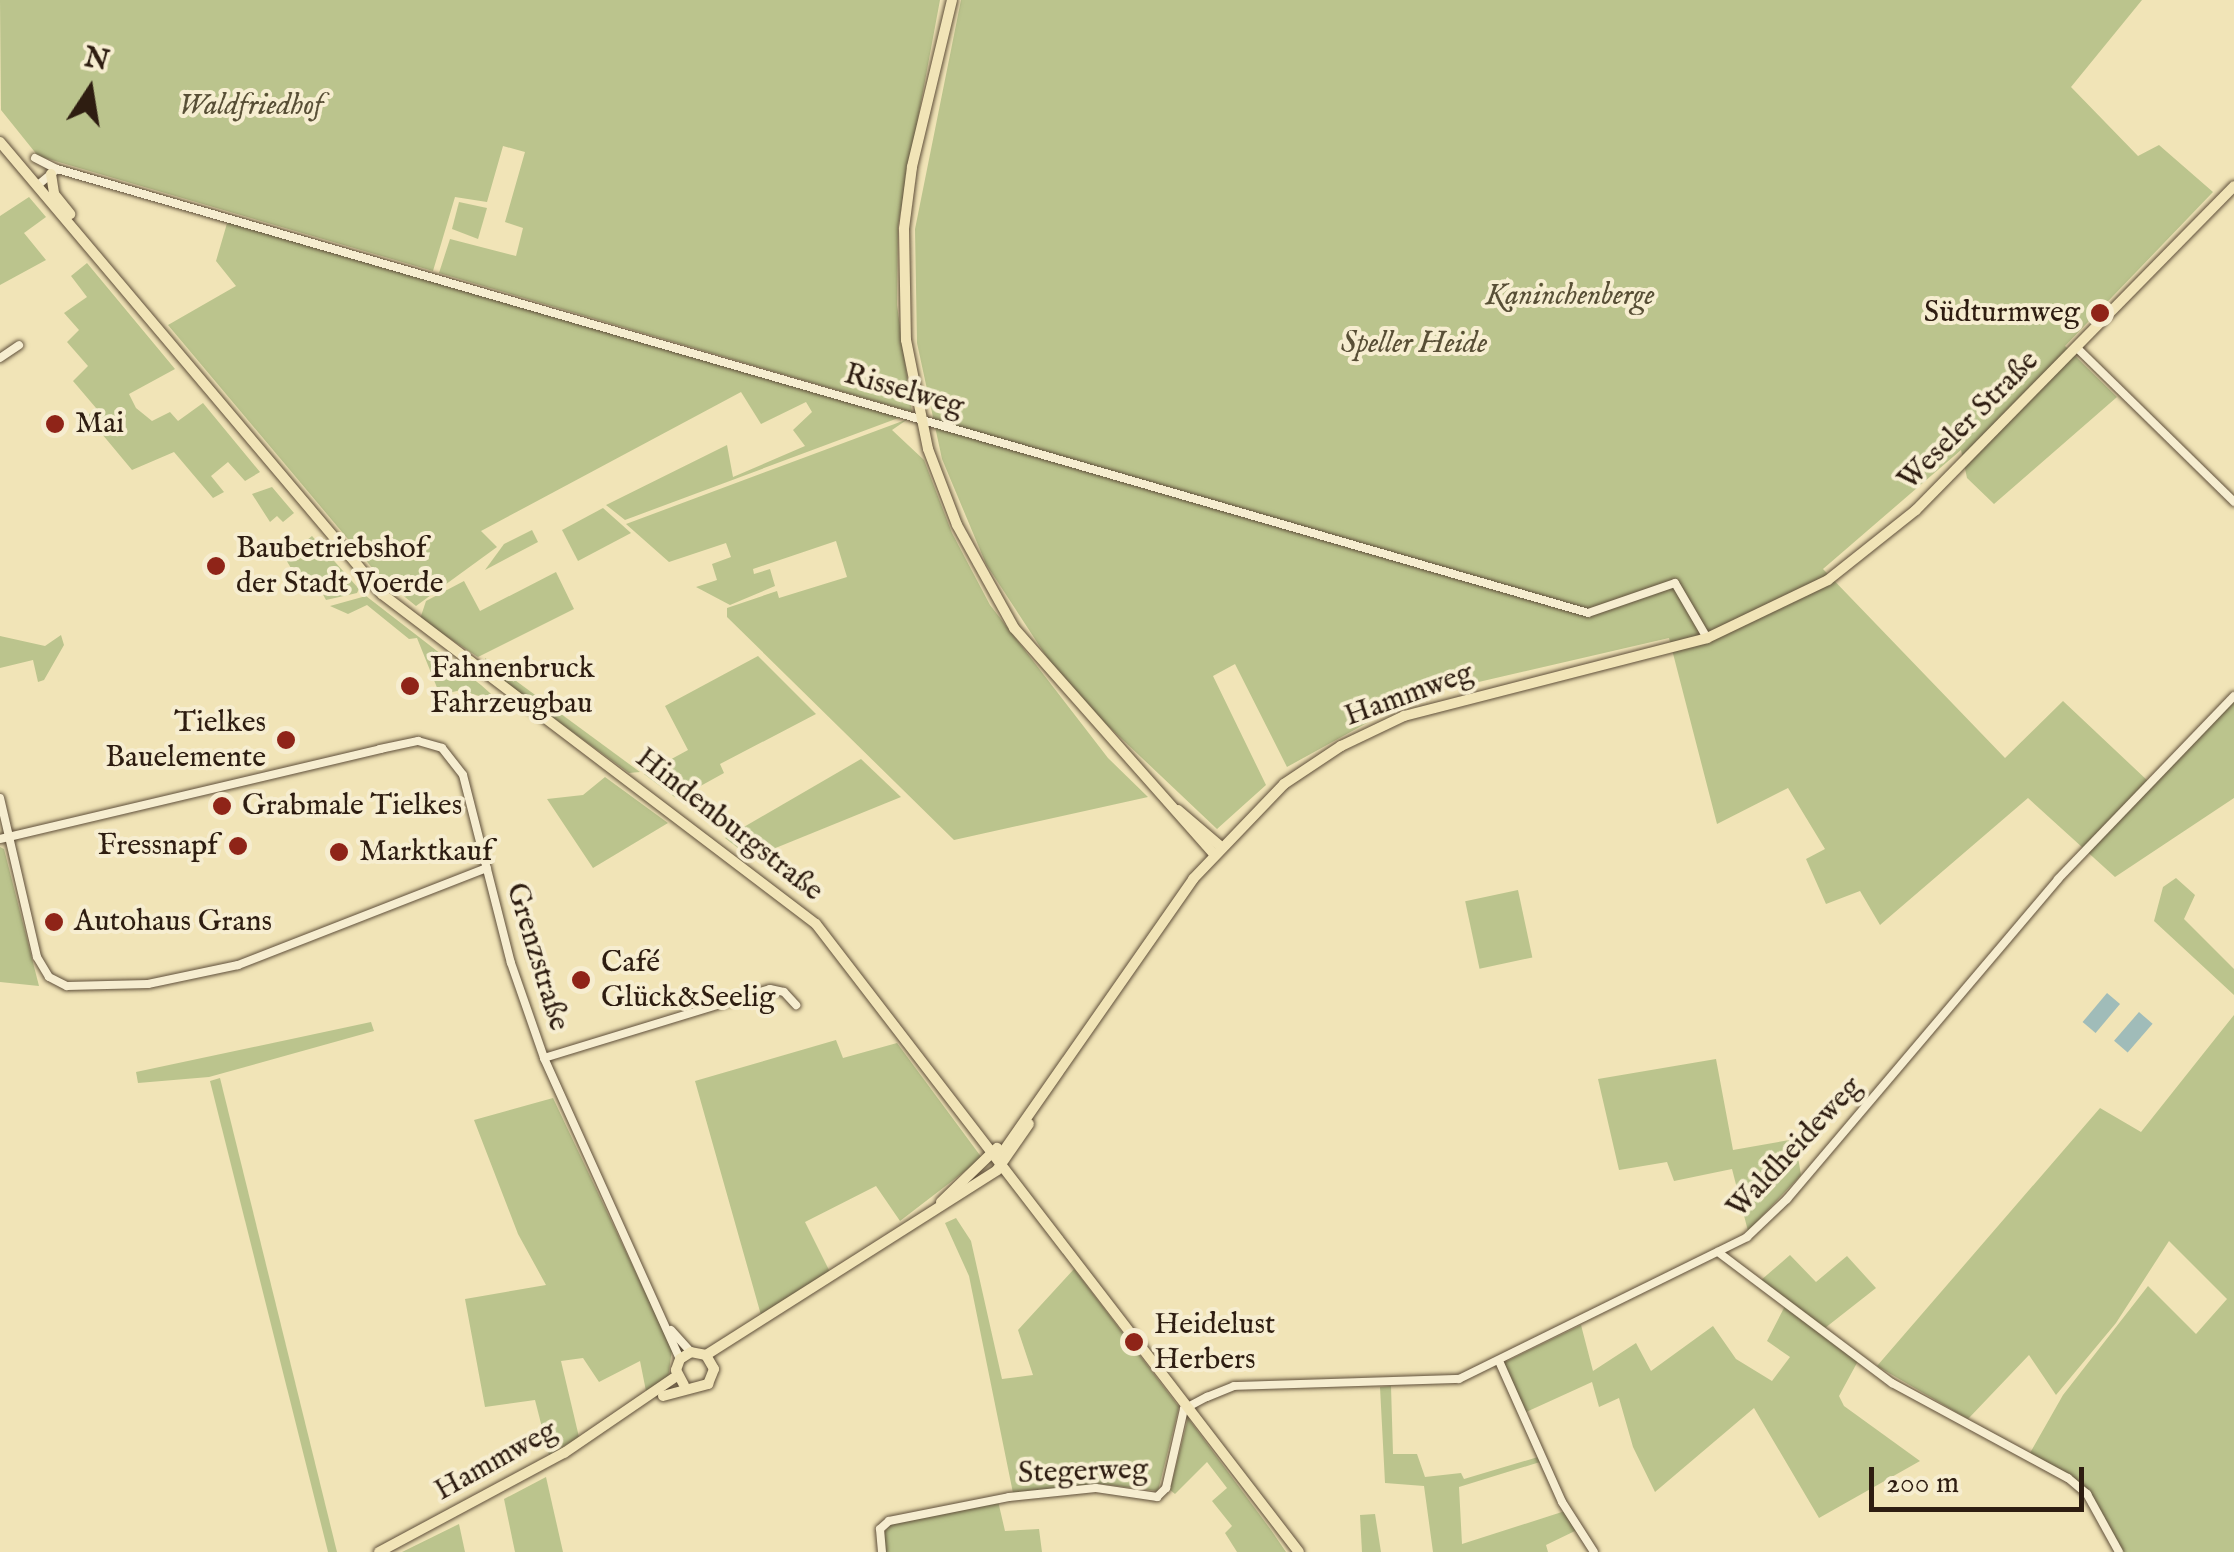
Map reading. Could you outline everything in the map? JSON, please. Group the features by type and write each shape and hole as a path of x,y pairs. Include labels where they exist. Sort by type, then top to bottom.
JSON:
{"main road":[{"path":"952,0 904,228 904,324 921,416 956,526 999,606 1051,676 1162,797 1216,849"},
{"name":"Hindenburgstraße","path":"0,142 382,594 797,906 851,962 1191,1404 1299,1552"},
{"name":"Hindenburgstraße","path":"54,172 54,194 94,253"},
{"name":"Weseler Straße","path":"1704,638 1798,597 1874,546 2234,186"},
{"name":"Hammweg","path":"379,1552 680,1381 704,1387 710,1360 930,1212 998,1154 1049,1088 1216,849 1300,772 1393,721 1704,638"},
{"name":"Hammweg","path":"998,1154 1008,1136 1049,1088"},
{"path":"680,1381 680,1359 692,1352 710,1360"}],"street":[{"name":"Risselweg","path":"34,158 54,172 921,416 1588,614 1675,583 1704,638"},
{"path":"37,186 54,172"},
{"path":"0,358 20,345"},
{"path":"2076,348 2234,502"},
{"name":"Waldheideweg","path":"1191,1404 1236,1386 1438,1382 1499,1360 1718,1252 1767,1221 2058,879 2234,696"},
{"name":"Grenzstraße","path":"4,838 432,742 463,775 544,1058 680,1359"},
{"path":"0,798 4,838 42,970 57,982 87,988 148,984 238,965 487,868"},
{"path":"544,1058 770,989 784,992 796,1006"},
{"path":"1718,1252 1892,1383 2068,1478 2087,1494 2120,1552"},
{"name":"Grenzstraße","path":"663,1318 692,1352"},
{"path":"1499,1360 1562,1502 1594,1552"},
{"name":"Stegerweg","path":"882,1552 880,1529 889,1521 1009,1497 1096,1488 1158,1497 1166,1488 1180,1419 1191,1404"}],"green space":[{"name":"Waldfriedhof","path":"0,0 940,0 898,226 897,305 912,412 439,273 450,239 516,256 523,228 505,222 525,152 503,146 487,202 455,197 433,271 38,156 1,110"},
{"name":"Kaninchenberge","path":"961,0 2142,0 2071,87 2138,156 2159,145 2213,192 2065,346 2117,397 1994,504 1967,478 1961,450 1823,569 2005,758 2063,701 2149,782 2234,693 2234,798 2115,877 2028,798 1880,925 1860,891 1826,904 1806,859 1825,849 1788,788 1717,824 1669,638 1414,697 1287,767 1235,664 1213,676 1266,785 1217,829 1105,723 1048,659 986,564 942,459 917,343 915,229"},
{"path":"29,197 46,217 24,233 46,260 0,285 0,216"},
{"path":"459,202 487,208 478,239 452,229"},
{"path":"228,220 901,417 625,520 606,505 727,445 733,477 805,446 793,430 812,412 806,402 761,424 741,392 481,531 497,547 416,606 379,576 168,325 236,286 216,261"},
{"path":"87,263 175,369 129,394 136,408 152,421 170,412 178,421 203,403 260,472 245,481 228,462 211,476 224,492 213,498 174,452 132,470 87,416 96,408 73,381 88,366 67,342 79,330 64,313 87,297 71,276"},
{"path":"908,419 892,430 924,460 952,533 990,605 1108,758 1148,797 954,840 727,617 727,608 777,591 779,598 847,577 836,541 753,569 754,574 770,569 775,586 730,605 696,587 717,580 712,564 731,557 726,543 669,562 626,524"},
{"path":"272,487 294,513 283,522 277,516 270,522 252,494"},
{"path":"603,508 631,533 578,561 562,530"},
{"path":"532,530 538,542 485,570 504,544"},
{"path":"312,536 359,589 357,593 326,600 314,578 301,585 285,558"},
{"path":"556,572 574,609 478,657 420,619 426,601 464,581 480,611"},
{"path":"366,596 509,710 496,712 482,697 461,690 440,695 417,638 409,639 367,605 348,614 330,606"},
{"path":"61,635 64,645 44,680 38,682 33,660 0,668 0,636 45,646"},
{"path":"758,656 816,714 720,764 724,773 677,799 644,774 688,750 665,706"},
{"path":"485,658 640,772 629,773 522,695 485,667"},
{"path":"861,759 901,797 751,858 725,838"},
{"path":"605,777 668,823 593,868 547,799 583,795"},
{"path":"0,847 4,849 39,986 0,982"},
{"path":"2176,878 2195,895 2184,919 2234,969 2234,995 2154,921 2163,887"},
{"path":"1518,890 1532,957 1480,969 1465,901"},
{"path":"2234,1015 2234,1552 2123,1552 2087,1490 2030,1453 2063,1395 2148,1286 2196,1334 2227,1299 2169,1241 2116,1323 2056,1395 2029,1355 1968,1419 1877,1366 2100,1108 2141,1132"},
{"path":"371,1022 374,1031 209,1077 138,1083 136,1072"},
{"path":"836,1040 843,1058 897,1043 982,1158 900,1221 876,1186 805,1222 830,1272 761,1315 695,1081"},
{"path":"1716,1059 1733,1150 1795,1139 1801,1175 1748,1231 1732,1169 1674,1181 1667,1162 1619,1170 1598,1079"},
{"path":"220,1078 337,1552 328,1552 210,1081"},
{"path":"553,1098 672,1349 668,1379 647,1396 640,1361 599,1382 583,1358 561,1361 579,1437 549,1455 535,1400 485,1407 465,1299 546,1285 518,1234 474,1120"},
{"path":"956,1218 971,1241 1002,1379 1033,1375 1018,1330 1074,1269 1179,1407 1158,1491 1101,1484 1013,1493 969,1276 945,1223"},
{"path":"1790,1255 1816,1282 1847,1256 1876,1288 1825,1328 1760,1281"},
{"path":"1785,1306 1858,1361 1839,1396 1844,1406 1920,1461 1819,1518 1754,1408 1655,1492 1633,1447 1619,1398 1599,1407 1592,1382 1524,1413 1503,1363 1581,1325 1593,1371 1636,1343 1651,1371 1713,1326 1736,1359 1772,1381 1790,1357 1767,1341"},
{"path":"1391,1386 1393,1454 1417,1454 1425,1477 1461,1473 1464,1479 1538,1457 1540,1462 1459,1487 1462,1544 1565,1511 1577,1530 1546,1545 1548,1552 1433,1552 1424,1486 1385,1483 1380,1387"},
{"path":"1188,1418 1286,1552 1237,1552 1225,1533 1232,1526 1212,1501 1227,1488 1207,1462 1175,1494 1170,1490"},
{"path":"546,1477 563,1552 515,1552 504,1499"},
{"path":"998,1501 1005,1531 1039,1529 1042,1552 885,1552 881,1538 890,1524"},
{"path":"1375,1514 1381,1552 1362,1552 1360,1515"},
{"path":"459,1524 465,1552 402,1552"}],"water":[{"path":"2107,993 2120,1004 2096,1033 2083,1022"},
{"path":"2139,1012 2153,1024 2128,1052 2114,1041"}],"place":[{"name":"Südturmweg","path":"2100,313"},
{"name":"Mai","path":"55,424"},
{"name":"Baubetriebshof der Stadt Voerde","path":"216,566"},
{"name":"Fahnenbruck Fahrzeugbau","path":"410,686"},
{"name":"Tielkes Bauelemente","path":"286,740"},
{"name":"Grabmale Tielkes","path":"222,806"},
{"name":"Fressnapf","path":"238,846"},
{"name":"Marktkauf","path":"339,852"},
{"name":"Autohaus Grans","path":"54,922"},
{"name":"Café Glück&Seelig","path":"581,980"},
{"name":"Heidelust Herbers","path":"1134,1342"}],"park label":[{"name":"Speller Heide","path":"1414,344"}]}
